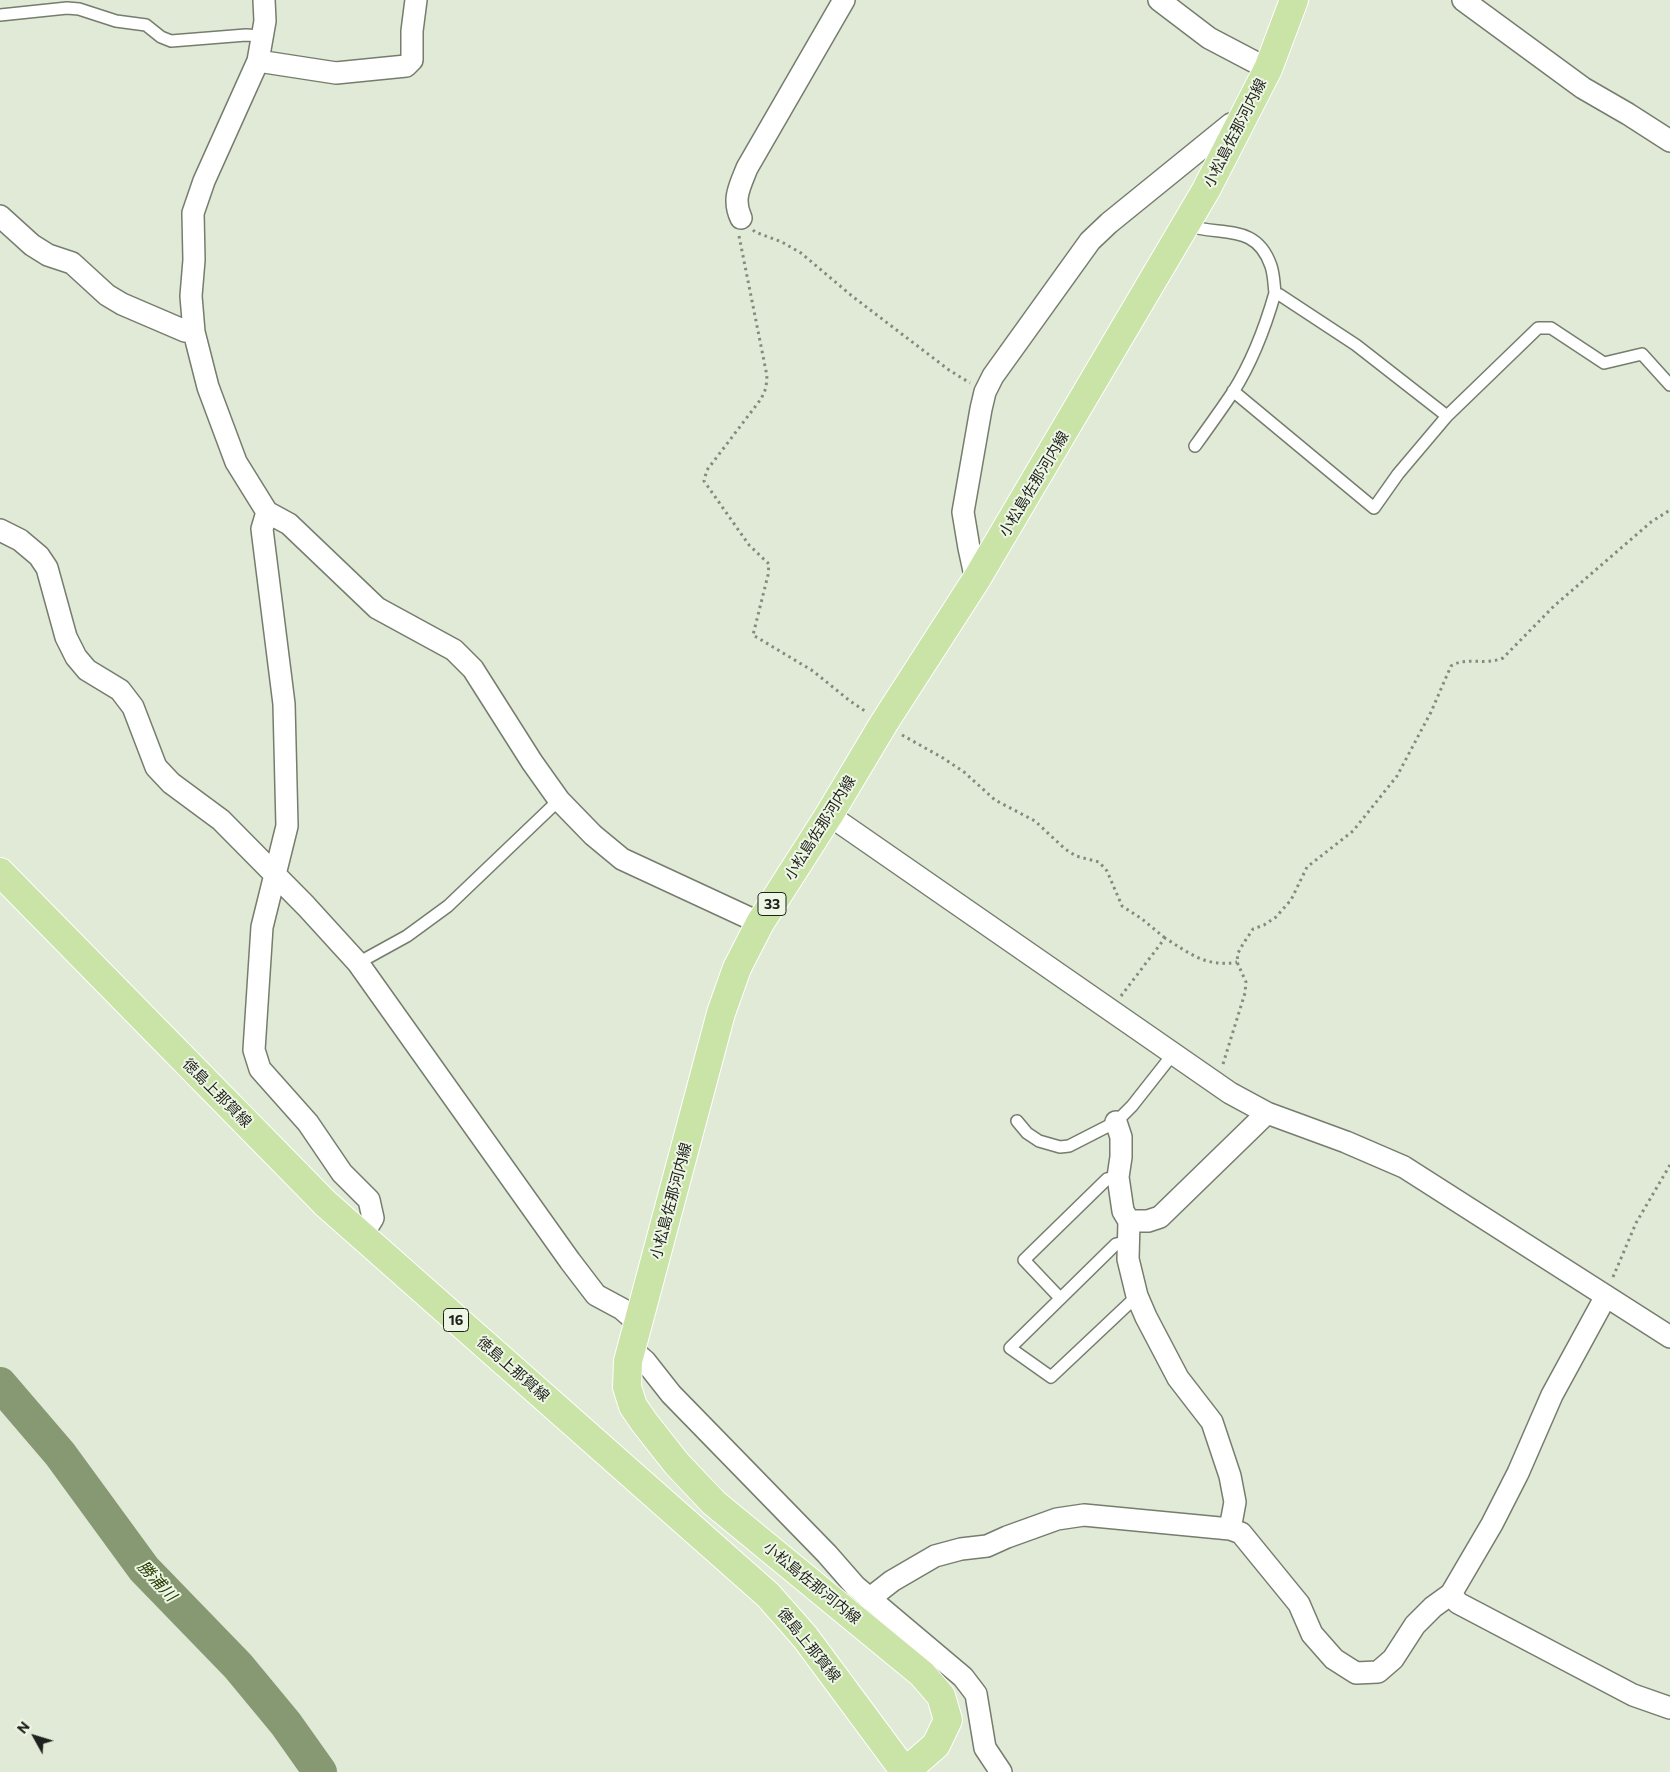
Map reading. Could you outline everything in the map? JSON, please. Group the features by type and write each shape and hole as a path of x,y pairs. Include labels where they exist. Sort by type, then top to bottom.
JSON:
{"main road":[{"name":"小松島佐那河内線","path":"905,1772 936,1746 948,1720 940,1696 922,1674 714,1503 677,1464 633,1406 627,1387 628,1361 721,1013 737,968 760,923 829,815 884,723 976,580 1186,225 1268,69 1294,0"},
{"name":"徳島上那賀線","path":"0,872 326,1204 768,1595 810,1644 905,1772"}],"street":[{"path":"264,0 264,21 258,61 204,181 193,213 194,260 191,296 194,332 208,387 236,462 267,512 289,524 377,608 454,650 473,669 532,762 559,800 593,835 622,859 760,923"},
{"path":"258,61 336,73 406,66 412,60 412,31 416,0"},
{"path":"741,218 736,208 738,192 747,168 844,0"},
{"path":"1159,0 1210,38 1268,69"},
{"path":"1463,0 1583,88 1670,141"},
{"path":"976,580 963,512 981,409 985,392 993,376 1090,242 1109,223 1231,124 1242,120"},
{"path":"0,216 32,245 48,255 72,263 107,295 122,304 185,331 194,332"},
{"path":"267,512 262,529 284,704 287,826 262,927 254,1050 260,1069 308,1123 342,1174 369,1200 373,1218 362,1236"},
{"path":"0,530 20,540 39,556 47,568 66,637 76,657 87,670 120,690 133,708 156,767 171,784 221,820 358,963 575,1268 596,1295 622,1309 638,1323"},
{"path":"829,815 1230,1093 1267,1113 1346,1142 1404,1167 1670,1336"},
{"path":"1129,1231 1160,1217 1267,1113"},
{"path":"1116,1122 1121,1137 1118,1177 1123,1211 1129,1231 1128,1259 1138,1296 1146,1316 1178,1378 1212,1422 1230,1476 1235,1502 1230,1529"},
{"path":"870,1599 892,1581 935,1556 961,1549 987,1546 1057,1519 1084,1515 1230,1529 1241,1533 1299,1604 1312,1634 1334,1659 1356,1673 1378,1672 1393,1659 1415,1625 1433,1607 1451,1594 1492,1524 1518,1473 1552,1394 1606,1296"},
{"path":"631,1349 645,1361 671,1394 827,1554 855,1586 963,1677 976,1694 985,1748 1001,1772"},
{"path":"1451,1594 1458,1602 1634,1695 1670,1708"}],"lane":[{"path":"0,15 79,8 116,21 146,26 171,41 246,35 262,36"},
{"path":"1186,225 1250,236 1262,248 1271,267 1275,293 1255,352 1233,391 1195,446"},
{"path":"1275,293 1280,294 1356,345 1448,416"},
{"path":"1233,391 1374,508 1398,474 1448,416 1538,328 1551,328 1604,363 1642,354 1670,385"},
{"path":"358,963 407,936 448,906 559,800"},
{"path":"1017,1121 1027,1133 1039,1141 1060,1147 1069,1146 1116,1122 1132,1106 1172,1054"},
{"path":"1060,1298 1024,1260 1107,1178 1118,1177"},
{"path":"1129,1231 1010,1348 1051,1377 1138,1296"}],"path":[{"path":"985,392 949,370 852,296 801,253 782,242 755,232 741,218 738,228 767,376 766,388 761,399 706,470 704,481 749,545 769,564 753,635 813,671 850,701 913,742 964,772 995,800 1035,822 1065,849 1076,856 1099,862 1107,871 1122,906 1142,919 1165,938 1205,962 1228,964 1237,962"},
{"path":"1230,1093 1223,1059 1245,993 1246,982 1237,962 1238,953 1253,929 1264,925 1276,917 1291,900 1307,867 1353,831 1398,776 1431,712 1451,666 1458,662 1493,662 1503,658 1554,606 1651,522 1670,510"},
{"path":"1110,1010 1165,938"},
{"path":"1606,1296 1622,1253 1636,1223 1670,1165"}],"waterway":[{"name":"勝浦川","path":"0,1384 60,1454 144,1569 238,1666 286,1724 320,1772"}]}
